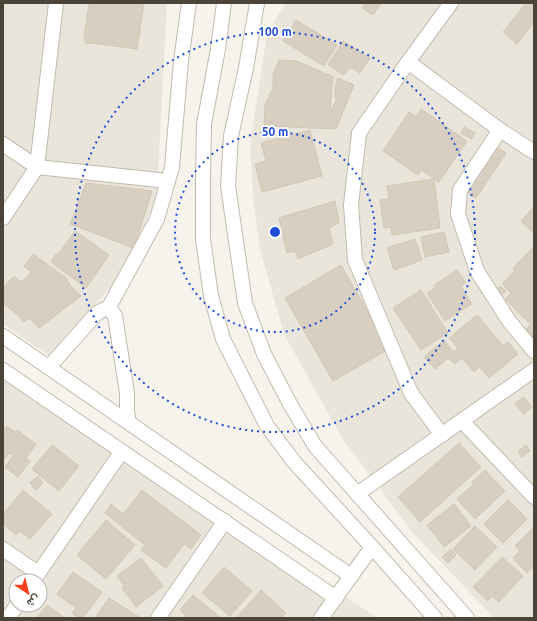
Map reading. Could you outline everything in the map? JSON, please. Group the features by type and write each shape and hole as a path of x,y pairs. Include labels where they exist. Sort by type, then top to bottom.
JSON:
{"street":[{"path":"3,218 37,166 56,3"},
{"path":"49,367 97,313 109,307 157,219 172,167 181,61 189,3"},
{"path":"224,3 218,48 204,124 203,179 203,239 211,296 223,339 267,426 295,463 435,618"},
{"path":"257,3 255,21 231,136 228,186 245,303 264,354 290,404 315,446 467,618"},
{"path":"255,21 261,3"},
{"path":"442,435 412,394 355,260 350,205 359,133 451,3"},
{"path":"408,62 500,130 534,152"},
{"path":"500,130 460,190 458,214 477,271 510,321 534,351"},
{"path":"3,144 37,166 168,181"},
{"path":"109,307 115,316 127,393 127,412 129,422"},
{"path":"3,336 351,576"},
{"path":"3,370 122,450 336,598"},
{"path":"357,494 534,370"},
{"path":"462,421 534,497"},
{"path":"39,573 122,450"},
{"path":"158,618 225,521"},
{"path":"321,618 372,547"},
{"path":"3,549 31,573"}],"shaded area":[{"path":"3,3 167,3 157,193 136,250 120,277 49,356 3,324"},
{"path":"285,3 534,3 534,618 494,618 413,533 342,438 284,334 260,249 253,198 250,145 267,34"},
{"path":"3,373 378,618 3,618"}],"building":[{"path":"89,3 144,3 137,49 91,43 86,44 84,38"},
{"path":"365,3 381,3 373,15 362,8"},
{"path":"526,3 534,3 534,22 517,44 503,32"},
{"path":"296,20 337,45 324,66 283,41"},
{"path":"343,41 370,58 360,73 350,67 344,75 328,65"},
{"path":"279,60 296,61 334,77 330,113 337,98 335,98 336,83 338,78 354,85 336,129 264,126 265,105 273,88 273,74"},
{"path":"421,109 467,141 439,182 421,170 418,175 383,151 409,112 416,117"},
{"path":"464,127 475,133 472,139 461,133"},
{"path":"310,130 322,176 262,192 255,164 266,161 261,143"},
{"path":"497,147 506,153 476,198 467,192"},
{"path":"434,179 440,228 392,235 391,227 384,228 380,200 389,199 387,186"},
{"path":"86,183 152,191 134,248 70,224"},
{"path":"335,201 339,222 329,229 333,244 298,259 295,251 287,253 279,218"},
{"path":"534,207 534,234 521,221"},
{"path":"75,231 109,255 86,288 51,262 56,254 58,255"},
{"path":"444,232 449,252 425,257 421,237"},
{"path":"415,239 422,260 394,270 387,248"},
{"path":"534,246 534,321 532,320 529,323 505,299 511,293 502,284 515,270 513,268"},
{"path":"33,254 66,278 70,285 81,296 39,328 29,318 24,322 3,303 3,288 14,276 21,282 26,278 31,272 24,266"},
{"path":"341,265 389,349 333,381 285,298"},
{"path":"457,270 466,283 461,286 472,304 445,321 427,293 436,288 434,285"},
{"path":"500,286 506,291 500,297 495,292"},
{"path":"421,290 448,333 421,350 393,308"},
{"path":"477,315 503,346 508,342 518,354 489,378 480,367 474,372 462,358 454,364 449,358 435,369 424,357 444,340 454,352 458,348 449,338"},
{"path":"532,322 534,324 533,341 524,333"},
{"path":"524,397 532,407 524,414 515,404"},
{"path":"7,426 15,432 17,430 36,444 26,458 30,461 18,477 5,467 13,456 9,453 3,461 3,431"},
{"path":"459,443 481,467 420,522 398,497"},
{"path":"52,445 79,466 59,491 32,469"},
{"path":"526,445 530,451 522,457 518,451"},
{"path":"485,470 505,491 475,519 457,499 474,484 472,482"},
{"path":"38,476 43,483 36,490 30,483"},
{"path":"23,490 52,514 30,539 20,531 16,535 3,524 3,514"},
{"path":"142,490 201,535 191,549 184,544 166,568 141,550 145,545 105,513 111,504 123,514"},
{"path":"508,500 527,519 503,543 484,524"},
{"path":"454,504 471,526 444,547 427,525"},
{"path":"106,520 135,545 106,579 77,555"},
{"path":"475,526 497,547 475,570 453,549"},
{"path":"534,527 534,566 527,573 513,558 520,551 515,546"},
{"path":"451,549 456,555 448,563 442,557"},
{"path":"502,557 523,576 499,602 492,596 488,601 473,587"},
{"path":"141,558 163,586 136,607 122,588 124,586 117,576"},
{"path":"224,567 252,591 230,616 202,593"},
{"path":"73,572 102,592 83,618 79,618 72,613 76,608 57,594"},
{"path":"261,590 286,613 281,618 241,618 238,616"},
{"path":"193,595 221,618 184,618 186,616 180,610"},
{"path":"109,598 139,617 95,618"},
{"path":"48,606 65,618 37,618 41,613 48,613"}]}
